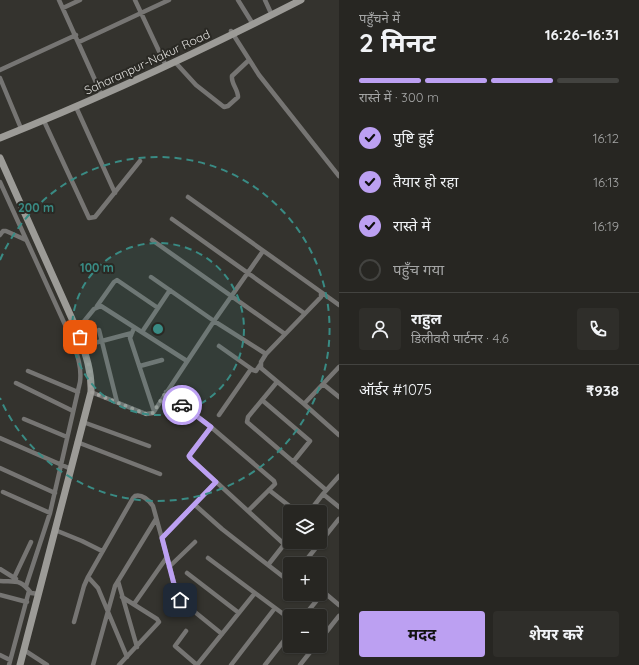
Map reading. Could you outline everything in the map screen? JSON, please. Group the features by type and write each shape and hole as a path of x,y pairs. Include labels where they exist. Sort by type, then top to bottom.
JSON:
{"main road":[{"name":"Saharanpur-Nakur Road","path":"0,134 165,64 175,62 292,0"},
{"name":"Saharanpur-Nakur Road","path":"0,138 76,107 302,0"},
{"path":"0,158 42,263 77,330 90,372 91,392 55,530 34,593 20,665"}],"street":[{"path":"59,0 100,91"},
{"path":"63,8 80,0"},
{"path":"135,0 165,64"},
{"path":"79,42 169,0"},
{"path":"238,0 251,21"},
{"path":"265,0 270,11"},
{"path":"232,33 249,60 290,115 339,176"},
{"path":"0,70 76,35"},
{"path":"175,62 199,88 224,108 238,96 232,81 232,76 249,60"},
{"path":"0,78 20,126"},
{"path":"76,107 115,193"},
{"path":"44,121 89,218 95,217 140,161"},
{"path":"0,182 26,240 42,263 78,358 81,374 62,465 50,513 26,586"},
{"path":"188,197 339,305"},
{"path":"172,219 304,313"},
{"path":"0,235 6,231 26,240"},
{"path":"152,240 285,334"},
{"path":"91,392 146,414 153,413 214,320 263,251"},
{"path":"151,277 266,354"},
{"path":"77,330 117,280 158,308"},
{"path":"142,332 170,290"},
{"path":"218,346 256,371 266,354 321,297 321,292"},
{"path":"97,306 106,308 133,330 142,332 187,361"},
{"path":"100,330 117,402"},
{"path":"83,346 133,330"},
{"path":"133,330 130,338 154,411"},
{"path":"140,366 162,360"},
{"path":"260,365 262,370 339,435"},
{"path":"304,404 339,367"},
{"path":"219,415 251,369"},
{"path":"28,371 78,392"},
{"path":"277,382 248,417 247,422 294,462 339,507"},
{"path":"16,383 73,411"},
{"path":"323,384 339,397"},
{"path":"166,392 211,427 273,479 275,484 248,511"},
{"path":"262,400 310,441 294,462"},
{"path":"24,419 67,438"},
{"path":"83,422 148,446"},
{"path":"211,427 189,456 283,543"},
{"path":"0,438 70,469"},
{"path":"77,442 160,474"},
{"path":"0,468 54,493"},
{"path":"314,505 339,476"},
{"path":"162,538 216,482"},
{"path":"269,490 287,505"},
{"path":"3,492 50,513"},
{"path":"74,622 88,577 135,496 139,495 150,502 162,538 176,592 180,600 222,634"},
{"path":"195,505 222,529 283,576"},
{"path":"93,665 111,596 118,581 156,519"},
{"path":"309,557 339,519"},
{"path":"55,530 102,551"},
{"path":"14,578 31,542"},
{"path":"169,567 195,542"},
{"path":"268,565 283,545"},
{"path":"134,604 167,557"},
{"path":"208,558 283,614"},
{"path":"0,569 34,593 27,602 10,663 0,655"},
{"path":"187,573 238,613"},
{"path":"88,577 97,585 127,656"},
{"path":"0,581 20,582"},
{"path":"118,581 137,646"},
{"path":"186,631 175,646 197,665 255,593"},
{"path":"310,609 322,594 339,606"},
{"path":"0,595 27,602"},
{"path":"119,665 159,622 157,619 122,597"},
{"path":"231,665 275,608"},
{"path":"327,631 339,616"},
{"path":"265,665 283,642"},
{"path":"24,650 47,665"},
{"path":"300,665 309,653"}],"way so far":[{"path":"80,337 87,357 90,372 91,392 146,414 153,413 166,392 182,405"}],"route":[{"path":"180,600 176,592 162,538 216,482 189,458 190,454 211,427 182,405"}]}
